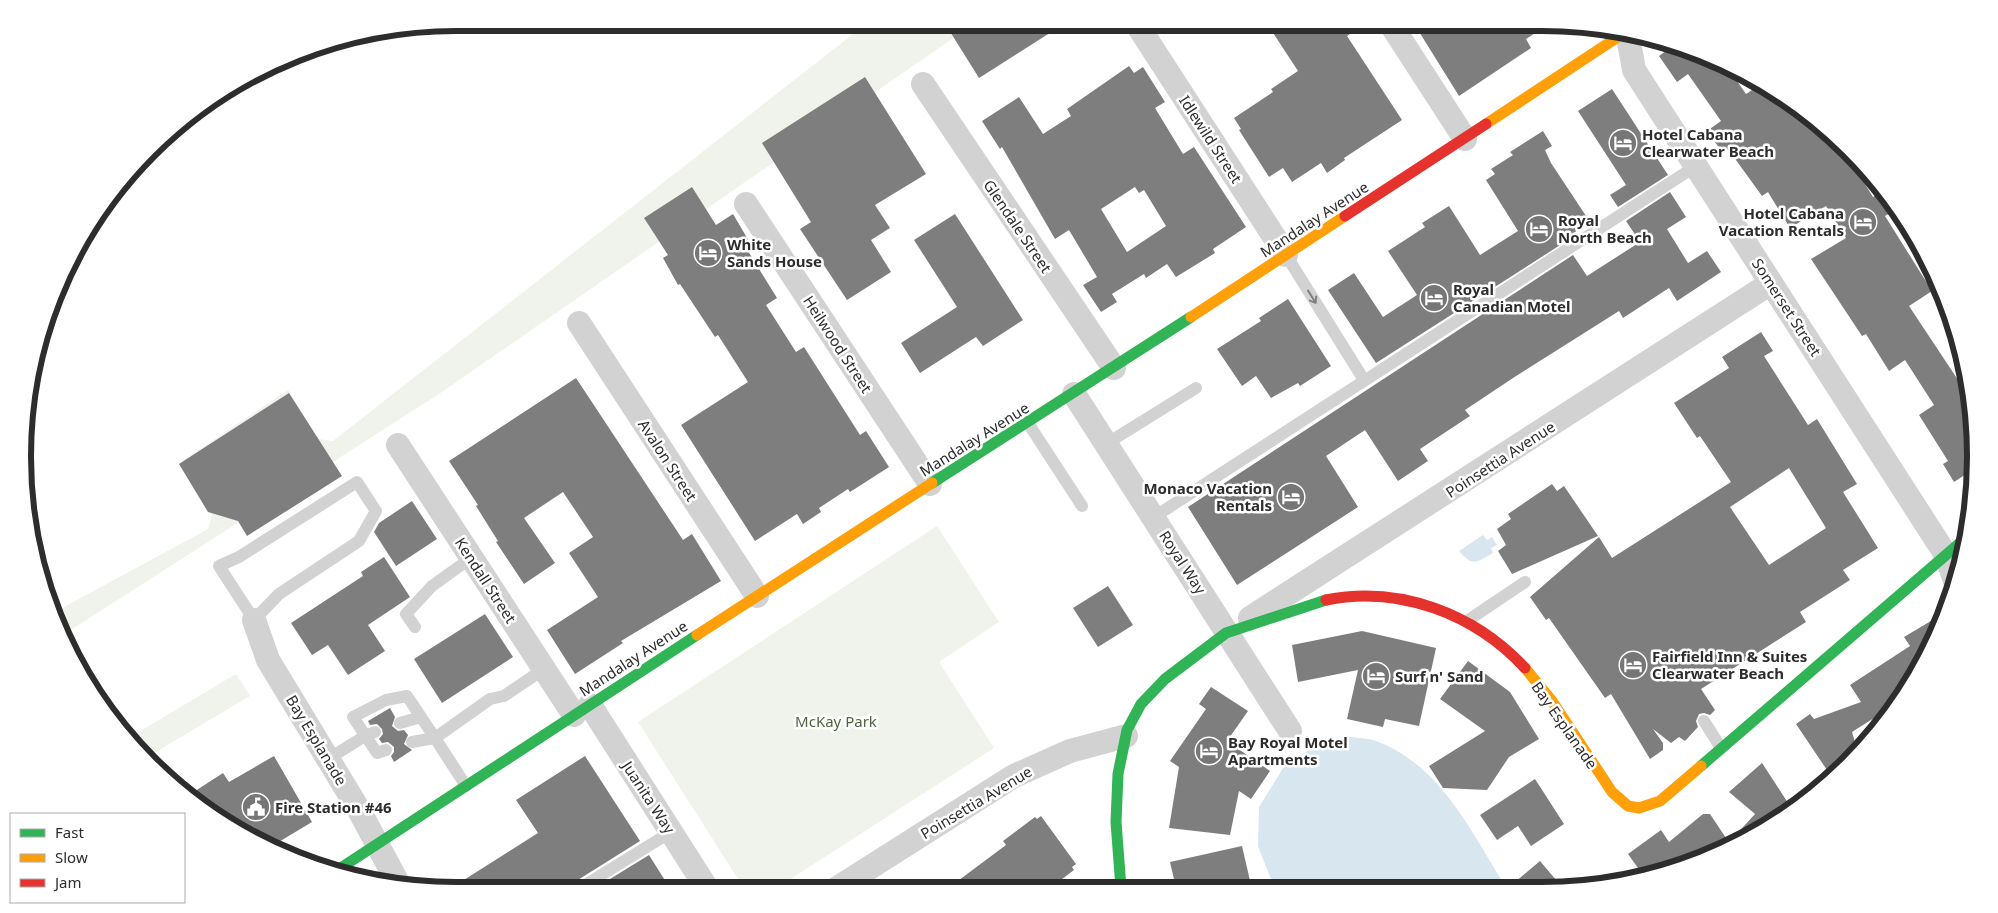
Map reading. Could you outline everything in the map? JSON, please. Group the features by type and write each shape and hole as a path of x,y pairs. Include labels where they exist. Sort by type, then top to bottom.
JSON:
{"street":[{"name":"Idlewild Street","path":"1142,31 1286,255"},
{"path":"1396,31 1465,139"},
{"name":"Mandalay Avenue","path":"343,866 930,484 1114,368 1617,38"},
{"name":"Somerset Street","path":"1629,40 1634,70 1946,555 1951,570"},
{"name":"Glendale Street","path":"923,84 1114,368"},
{"name":"Heilwood Street","path":"746,204 930,484"},
{"name":"Poinsettia Avenue","path":"1227,632 1771,283"},
{"name":"Avalon Street","path":"579,323 757,596"},
{"name":"Royal Way","path":"1074,394 1290,731"},
{"name":"Kendall Street","path":"398,445 544,669 582,710"},
{"name":"Bay Esplanade","path":"1120,882 1116,847 1115,810 1118,773 1126,736 1135,712 1158,684 1227,632 1288,611 1344,597 1396,598 1440,610 1467,622 1514,656 1551,700 1623,806 1634,809 1646,808 1660,801 1957,545"},
{"name":"Bay Esplanade","path":"254,620 268,660 359,810 394,877"},
{"name":"Juanita Way","path":"582,710 671,832 703,882"},
{"name":"Poinsettia Avenue","path":"847,882 1014,776 1070,751 1126,736"}],"lane":[{"path":"1154,517 1696,166"},
{"path":"1286,255 1364,380"},
{"path":"1106,444 1196,388"},
{"path":"1028,423 1082,506"},
{"path":"357,482 376,511 360,541 279,594 254,620 219,566 239,557 357,482"},
{"path":"415,627 406,614 432,586 471,558"},
{"path":"1467,622 1525,582"},
{"path":"412,742 435,738 490,699 504,696 544,669"},
{"path":"386,750 377,753 370,734 353,717 386,700 407,696 466,786"},
{"path":"400,723 421,717"},
{"path":"1704,721 1721,748"},
{"path":"328,758 370,734"},
{"path":"589,882 671,832"}],"green space":[{"path":"857,31 963,31 439,394 69,631 60,609 208,529 212,515 182,461 288,390 318,439 333,441"},
{"name":"McKay Park","path":"937,526 999,622 939,662 994,748 786,882 740,882 638,722"},
{"path":"236,674 250,696 153,754 135,734"}],"shaded area":[{"path":"1483,535 1487,540 1492,537 1497,545 1491,548 1493,553 1475,562 1459,551"},
{"path":"1350,737 1366,739 1376,741 1399,752 1419,766 1452,802 1503,882 1273,882 1258,846 1259,807 1283,768 1313,747"}],"building":[{"path":"950,31 1053,31 979,78"},
{"path":"1272,31 1354,31 1347,36 1402,120 1344,158 1345,160 1327,173 1321,163 1292,182 1283,168 1269,177 1239,130 1241,129 1234,118 1273,92 1271,89 1298,71"},
{"path":"1419,31 1538,31 1526,39 1531,48 1459,96"},
{"path":"1667,50 1704,64 1735,78 1746,94 1755,88 1778,103 1822,137 1858,173 1873,197 1876,195 1879,198 1890,213 1885,216 1932,291 1909,306 1960,384 1966,429 1966,474 1954,482 1943,464 1948,461 1919,415 1934,405 1905,360 1889,371 1866,334 1862,336 1811,259 1846,238 1826,206 1790,228 1768,192 1762,196 1728,149 1723,153 1707,131 1721,121 1688,74 1677,82 1659,56"},
{"path":"1129,66 1134,73 1143,67 1165,102 1155,108 1183,154 1194,147 1246,227 1213,249 1215,253 1176,277 1167,264 1146,278 1144,274 1112,294 1117,302 1101,312 1083,285 1097,277 1069,230 1055,239 1002,147 1000,149 982,121 1019,97 1043,134 1071,116 1067,109","holes":["1135,187 1139,193 1144,190 1166,226 1127,252 1101,209"]},
{"path":"865,77 926,174 875,205 890,228 871,240 891,272 847,300 800,229 811,222 762,143"},
{"name":"Hotel Cabana Clearwater Beach","path":"1612,89 1668,175 1618,207 1610,195 1626,185 1578,111"},
{"path":"1543,131 1552,146 1545,150 1551,163 1590,222 1566,238 1568,240 1376,363 1328,290 1354,273 1383,317 1417,295 1388,251 1425,227 1422,223 1449,206 1480,255 1518,231 1486,180 1495,174 1491,169 1513,155 1510,152"},
{"path":"692,187 716,225 733,214 753,248 748,251 777,298 766,305 796,352 804,347 860,435 866,431 889,467 850,492 848,489 819,508 821,512 803,524 797,514 755,541 681,425 748,382 718,335 715,337 680,284 678,285 663,258 668,255 644,218"},
{"path":"1670,192 1686,217 1667,229 1688,263 1707,251 1721,272 1677,301 1669,288 1623,318 1619,311 1513,378 1465,410 1470,416 1420,449 1428,461 1398,481 1365,430 1326,456 1358,507 1237,585 1188,507 1573,255 1587,276 1640,242 1626,221"},
{"path":"955,214 1023,320 983,346 976,337 920,373 901,343 957,307 914,240"},
{"path":"1288,299 1331,366 1300,386 1298,383 1271,398 1256,376 1242,386 1217,349 1261,321 1259,318"},
{"path":"1761,332 1773,351 1764,356 1808,425 1817,419 1857,484 1843,492 1878,548 1843,570 1850,580 1800,612 1806,622 1701,689 1715,710 1710,715 1699,714 1696,721 1698,727 1685,741 1679,737 1671,743 1653,729 1663,743 1663,750 1650,759 1611,694 1605,698 1549,618 1546,620 1530,597 1599,537 1612,558 1731,482 1700,436 1697,438 1674,403 1729,368 1722,357","holes":["1789,468 1826,528 1769,565 1730,507"]},
{"path":"576,378 683,540 692,534 721,581 621,641 623,643 575,674 547,630 598,597 569,553 593,537 563,492 524,518 555,563 524,584 496,542 498,541 476,506 478,505 449,461"},
{"path":"289,393 342,476 247,536 238,521 208,512 179,464"},
{"path":"1552,484 1557,491 1564,486 1598,536 1512,574 1498,551 1506,545 1497,529 1511,519 1508,514"},
{"path":"412,501 437,539 396,566 374,532 379,523"},
{"path":"384,557 410,597 368,625 385,651 348,675 328,645 312,655 291,623 363,576 361,572"},
{"path":"1108,586 1133,625 1098,647 1073,608"},
{"path":"485,614 513,657 442,703 414,659"},
{"path":"1934,619 1923,645 1895,693 1879,715 1852,732 1855,743 1827,771 1796,724 1810,714 1814,719 1861,702 1850,685 1910,646 1904,637"},
{"name":"Surf n' Sand","path":"1362,631 1436,648 1419,726 1385,719 1383,727 1347,719 1358,670 1298,682 1292,645"},
{"path":"1468,661 1510,692 1539,739 1509,757 1487,790 1443,788 1429,766 1485,731 1440,699"},
{"path":"1211,687 1248,711 1227,741 1270,771 1251,799 1239,791 1230,835 1169,828 1179,767 1170,761 1206,709 1199,704"},
{"path":"390,708 395,717 392,726 398,731 404,730 408,735 404,744 412,750 394,762 391,756 394,752 394,747 388,742 382,743 379,739 383,734 382,729 377,724 370,725 368,721"},
{"name":"Fire Station #46","path":"274,756 312,822 278,842 244,825 195,791 223,773 229,782"},
{"path":"585,756 640,841 575,882 461,882 538,833 516,800"},
{"path":"1762,763 1788,803 1736,835 1755,814 1729,792"},
{"path":"1535,779 1564,824 1531,846 1518,826 1497,840 1480,815"},
{"path":"1703,814 1710,814 1727,839 1678,859 1640,870 1628,854 1661,830 1669,842"},
{"path":"1041,816 1076,864 1072,867 1074,870 1058,882 956,882 1006,845 1003,841 1035,817 1037,819"},
{"path":"1242,846 1250,882 1175,882 1170,862"},
{"path":"649,855 666,882 605,882"},
{"path":"1540,861 1557,881 1542,882 1515,882"}],"traffic: fast":[{"path":"932,483 1191,317"},
{"path":"1701,766 1957,545"},
{"path":"1121,882 1116,822 1118,774 1127,730 1141,704 1165,679 1226,633 1326,600"},
{"path":"343,866 697,635"}],"traffic: slow":[{"path":"1486,124 1617,38"},
{"path":"1191,317 1345,216"},
{"path":"697,635 932,483"},
{"path":"1525,668 1552,701 1612,792 1628,806 1639,808 1660,801 1701,766"}],"traffic: jam":[{"path":"1345,216 1486,124"},
{"path":"1326,600 1354,596 1381,597 1408,601 1434,608 1460,619 1483,632 1525,668"}],"place":[{"name":"Hotel Cabana Clearwater Beach","path":"1623,143"},
{"name":"Hotel Cabana Vacation Rentals","path":"1863,222"},
{"name":"Royal North Beach","path":"1539,229"},
{"name":"White Sands House","path":"708,253"},
{"name":"Royal Canadian Motel","path":"1434,298"},
{"name":"Monaco Vacation Rentals","path":"1291,497"},
{"name":"Fairfield Inn & Suites Clearwater Beach","path":"1633,665"},
{"name":"Surf n' Sand","path":"1376,676"},
{"name":"Bay Royal Motel Apartments","path":"1209,751"},
{"name":"Fire Station #46","path":"256,807"}]}
